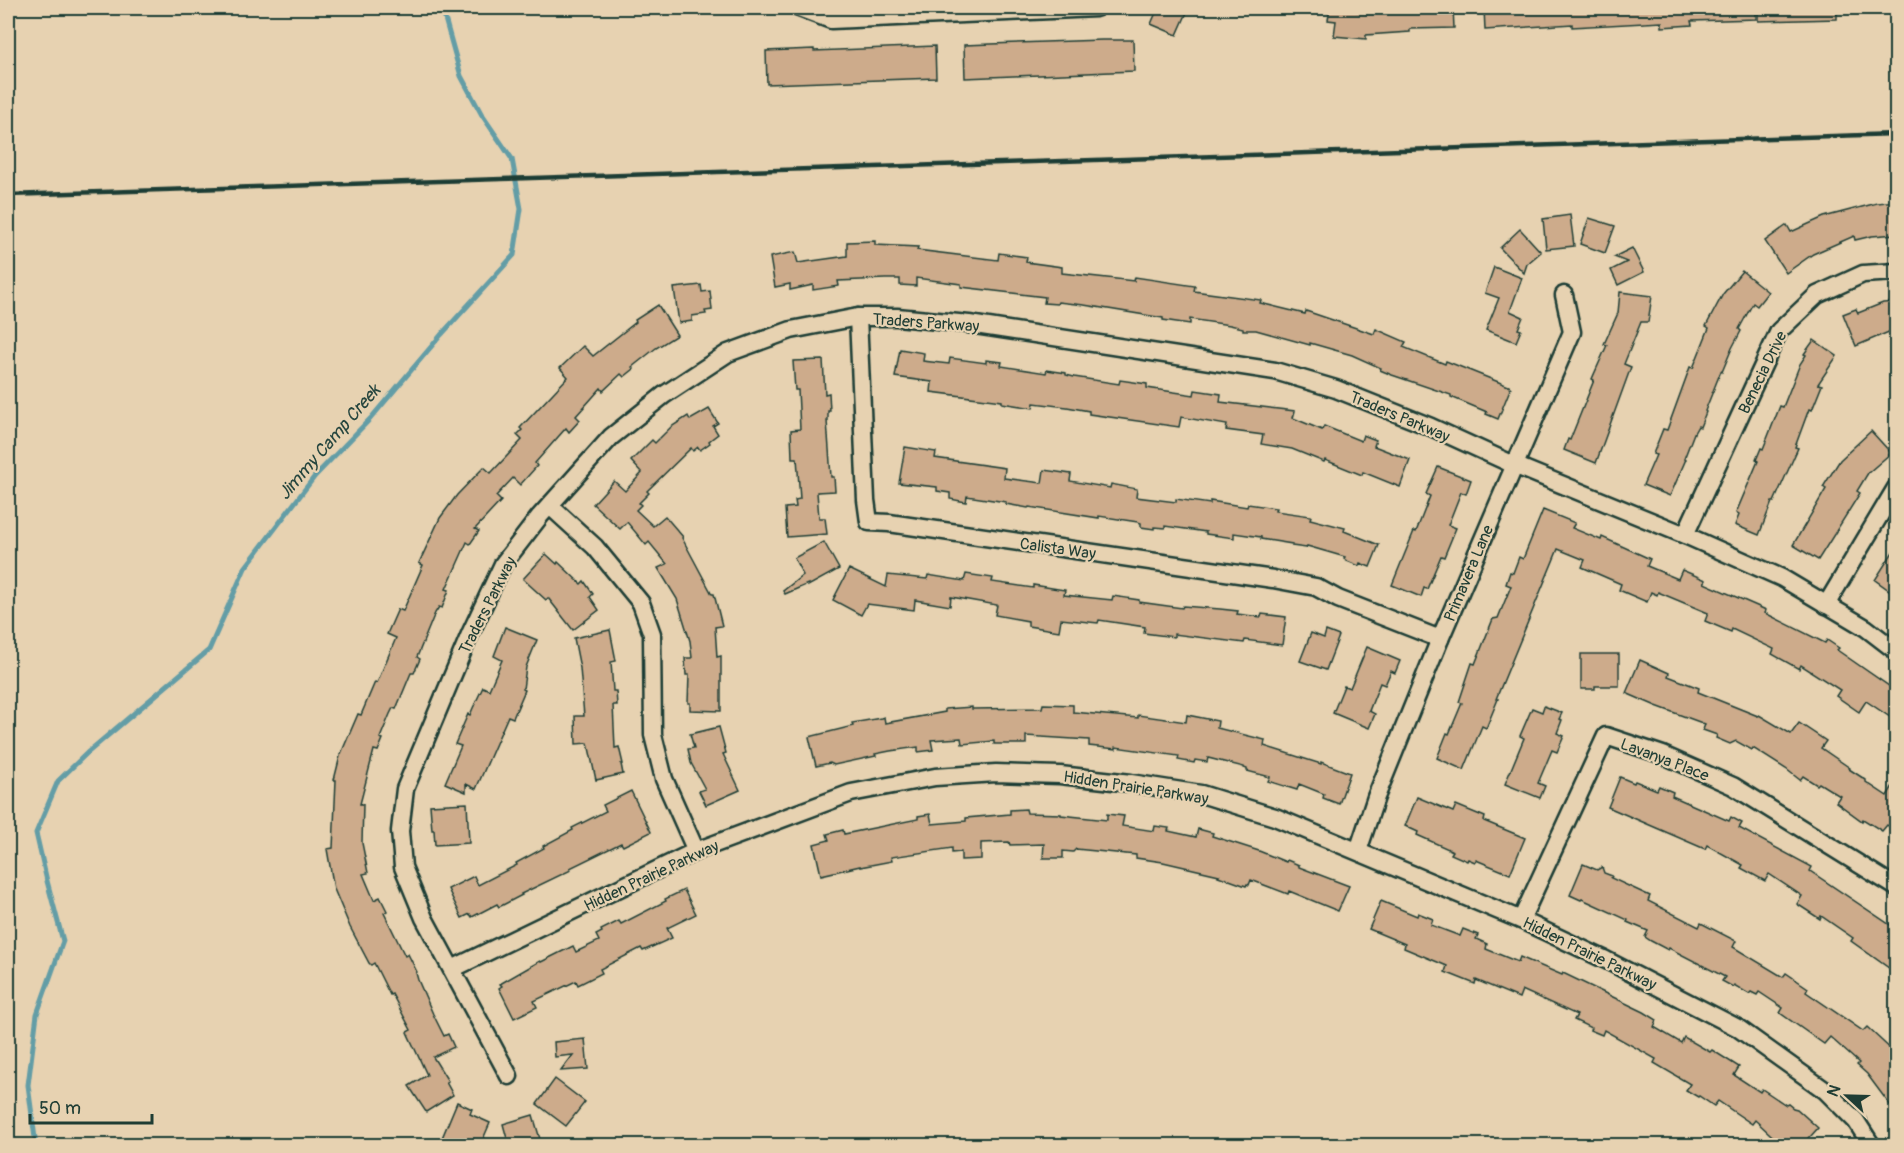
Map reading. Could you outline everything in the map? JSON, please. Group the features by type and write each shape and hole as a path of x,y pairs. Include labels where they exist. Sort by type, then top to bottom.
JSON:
{"street":[{"path":"799,8 831,20 938,11 1096,8"},
{"name":"Benecia Drive","path":"1685,535 1779,331 1817,295 1863,274 1896,272"},
{"name":"Primavera Lane","path":"1358,851 1376,797 1440,639 1572,332 1564,295"},
{"name":"Traders Parkway","path":"509,1076 424,918 403,867 400,831 405,789 470,634 504,564 550,506 611,437 664,395 728,353 791,330 858,317 897,317 969,324 1275,371 1336,389 1431,427 1514,465 1685,535 1782,578 1866,628 1896,651"},
{"name":"Calista Way","path":"858,317 866,500 869,522 1226,572 1316,587 1338,599 1440,639"},
{"path":"1826,605 1896,488"},
{"path":"550,506 595,547 641,603 652,634 653,735 664,779 696,851"},
{"name":"Lavanya Place","path":"1521,920 1606,736 1663,755 1733,786 1896,887"},
{"name":"Hidden Prairie Parkway","path":"452,969 696,851 851,793 935,777 996,773 1060,775 1131,783 1201,794 1275,817 1521,920 1616,965 1738,1028 1826,1092 1856,1121 1872,1146"}],"building":[{"path":"1158,8 1189,8 1177,35 1151,24"},
{"path":"1330,8 1353,8 1353,11 1380,14 1379,8 1396,8 1402,11 1453,8 1454,28 1410,29 1410,32 1366,35 1366,39 1334,36 1336,21 1328,20"},
{"path":"1484,8 1756,8 1756,19 1691,21 1692,25 1662,27 1662,22 1572,27 1572,24 1485,30"},
{"path":"1758,8 1837,8 1837,19 1758,21"},
{"path":"1133,40 1134,71 965,78 964,45"},
{"path":"935,46 936,78 767,84 766,51"},
{"path":"1896,201 1896,234 1855,240 1854,236 1813,254 1786,273 1765,241 1787,225 1791,232 1824,217 1877,203"},
{"path":"1570,215 1574,246 1546,249 1543,219"},
{"path":"1589,218 1615,226 1605,253 1580,244"},
{"path":"1520,229 1541,252 1527,264 1524,273 1500,248"},
{"path":"875,241 875,245 918,247 917,250 998,260 999,253 1027,257 1026,262 1062,267 1062,273 1134,281 1135,277 1195,286 1194,291 1261,300 1260,303 1305,314 1306,311 1374,334 1376,329 1406,342 1403,347 1445,364 1446,361 1511,387 1498,419 1451,395 1392,375 1352,355 1230,325 1190,319 1190,324 1084,305 1044,303 1045,297 961,287 961,284 916,278 916,286 900,285 900,279 885,279 838,281 839,286 813,290 813,285 790,290 790,284 775,287 770,257 795,252 798,263 847,256 847,242"},
{"path":"1632,248 1644,272 1618,285 1611,270 1627,262 1614,257"},
{"path":"1494,267 1522,278 1510,311 1523,317 1516,342 1486,330 1499,298 1485,293"},
{"path":"1742,271 1768,292 1757,306 1753,303 1739,329 1741,331 1721,371 1700,427 1698,426 1694,433 1670,496 1643,485 1656,455 1653,454 1663,429 1667,430 1690,367 1693,368 1709,328 1706,326 1723,294"},
{"path":"701,285 702,292 710,291 712,310 705,311 706,314 692,316 692,321 679,323 674,288"},
{"path":"1620,292 1652,296 1648,322 1641,322 1624,364 1631,367 1596,463 1564,450 1607,345 1604,344 1618,313"},
{"path":"1896,302 1896,331 1856,346 1843,314 1856,309 1858,313 1883,303"},
{"path":"658,305 677,335 632,367 634,369 624,377 621,374 603,391 601,388 576,416 580,420 569,432 566,428 535,463 537,466 520,485 513,478 496,496 501,501 475,529 479,531 470,544 467,542 446,589 449,590 442,608 439,607 435,613 417,657 420,659 414,673 411,673 396,709 393,708 390,714 380,738 383,739 378,751 374,750 360,804 363,804 362,843 368,873 363,874 374,900 380,897 387,911 384,913 405,956 408,954 417,972 418,980 433,1014 444,1036 448,1034 454,1047 433,1057 448,1081 446,1082 453,1095 426,1112 409,1086 427,1075 407,1032 411,1030 374,963 371,965 369,963 334,889 327,849 333,848 336,780 334,780 340,756 358,714 361,715 375,682 377,683 396,638 387,634 398,609 403,611 423,565 419,563 440,518 457,495 484,467 491,473 522,440 517,435 522,430 520,428 568,377 560,368 583,346 593,356 636,322 635,320"},
{"path":"1814,340 1837,356 1818,384 1822,385 1812,410 1809,409 1795,447 1798,448 1759,535 1735,525 1739,515 1736,513 1758,461 1756,460 1761,448 1763,449 1780,406 1783,407 1800,364 1806,355 1804,354"},
{"path":"900,349 924,353 923,361 949,364 950,358 986,363 986,360 1002,362 1001,366 1046,373 1047,370 1119,384 1120,380 1147,384 1147,388 1194,395 1195,390 1221,394 1220,402 1295,411 1293,418 1322,430 1324,426 1361,441 1363,435 1376,440 1374,446 1410,460 1400,487 1363,472 1362,475 1292,449 1261,444 1263,435 1226,430 1227,425 1181,417 1179,427 1089,414 1089,411 1067,407 1034,403 1033,408 1002,403 1002,401 931,392 932,382 895,377"},
{"path":"823,360 825,394 829,393 830,411 828,411 827,421 831,477 834,477 835,491 817,492 819,518 825,518 827,534 787,537 785,508 796,507 795,500 800,499 797,458 792,458 791,430 800,429 798,390 795,390 793,361"},
{"path":"709,409 718,423 713,426 718,434 700,450 698,447 693,451 691,448 647,491 649,493 639,503 641,505 636,510 653,526 665,516 683,537 714,594 722,626 715,627 717,657 721,656 721,711 690,710 689,675 686,675 685,658 692,658 690,641 677,599 658,568 667,564 649,542 646,545 627,522 620,529 593,504 614,481 625,491 642,473 631,461 652,440 655,443 671,427 688,416 690,420"},
{"path":"1871,431 1891,453 1868,473 1857,491 1860,493 1818,560 1793,545 1826,489 1823,487 1840,460"},
{"path":"905,447 936,452 935,458 1005,468 1004,478 1042,483 1044,470 1071,474 1070,481 1110,488 1111,484 1137,489 1136,497 1176,502 1176,499 1210,504 1210,501 1247,507 1248,504 1276,508 1275,511 1311,516 1310,519 1345,528 1344,531 1379,545 1370,567 1360,563 1359,566 1347,561 1345,557 1307,546 1306,548 1292,546 1292,544 1261,539 1261,537 1234,533 1234,538 1165,526 1165,528 1154,527 1154,529 1141,527 1141,523 1138,522 1028,508 967,496 966,502 950,499 950,493 937,491 937,487 899,483"},
{"path":"1438,467 1471,480 1466,494 1461,492 1448,525 1456,528 1444,557 1441,556 1427,589 1424,588 1421,597 1392,585 1414,531 1416,532 1430,496 1426,494"},
{"path":"1543,510 1575,523 1572,528 1601,540 1602,537 1650,559 1647,566 1678,579 1682,570 1706,580 1704,583 1766,610 1765,613 1825,643 1827,640 1839,648 1837,650 1896,691 1896,721 1866,701 1859,712 1836,696 1840,690 1801,665 1799,669 1772,654 1774,649 1732,629 1731,632 1705,621 1708,613 1658,592 1657,595 1651,592 1647,602 1619,590 1621,584 1582,567 1585,560 1558,549 1487,726 1486,728 1482,726 1464,770 1437,758 1462,703 1459,702 1472,663 1475,664 1493,619 1498,618 1511,586 1506,584 1510,572 1513,573 1519,557 1523,559"},
{"path":"824,542 839,569 808,586 808,584 785,594 783,591 803,575 794,558"},
{"path":"1896,547 1896,595 1875,580"},
{"path":"546,554 581,584 584,581 593,594 590,597 599,610 573,630 548,598 546,600 523,579"},
{"path":"849,569 886,587 888,575 927,579 928,575 964,581 966,574 993,578 992,582 1065,590 1064,595 1112,600 1113,596 1182,608 1183,606 1220,609 1261,617 1262,614 1286,617 1282,645 1144,633 1145,627 1099,620 1098,623 1061,619 1059,631 1028,626 1028,621 995,615 997,605 951,597 950,606 915,600 914,610 867,604 861,615 833,600"},
{"path":"505,627 537,640 526,667 523,689 525,690 513,718 508,716 476,789 466,784 466,792 445,783 461,746 455,744 468,714 470,715 483,687 489,690 502,660 494,656"},
{"path":"610,630 616,661 611,662 613,691 616,691 617,705 613,705 615,748 619,747 623,774 596,780 588,743 576,744 575,716 584,716 580,668 574,638"},
{"path":"1326,631 1339,636 1326,670 1300,661 1311,633 1324,638"},
{"path":"1367,647 1400,661 1395,673 1391,671 1385,685 1380,683 1369,711 1375,714 1369,728 1333,713 1344,686 1350,688"},
{"path":"1581,654 1619,654 1619,686 1595,686 1595,689 1581,689"},
{"path":"1640,660 1669,673 1668,676 1699,688 1698,692 1759,715 1791,734 1799,723 1826,741 1821,748 1887,796 1896,781 1896,832 1887,825 1882,831 1863,819 1862,821 1836,802 1840,796 1803,776 1800,780 1753,748 1752,750 1736,741 1730,744 1716,738 1717,735 1703,730 1705,724 1626,693"},
{"path":"1043,704 1073,705 1073,712 1138,718 1138,715 1186,722 1187,715 1218,721 1217,728 1265,740 1264,746 1321,764 1321,762 1350,773 1339,804 1323,798 1324,794 1299,784 1297,790 1268,781 1270,777 1247,771 1244,767 1208,758 1207,762 1195,760 1194,763 1178,760 1179,756 1116,747 1116,749 1089,746 1089,740 1026,736 1026,744 994,744 994,741 962,744 961,738 931,740 933,750 918,752 918,747 875,754 876,756 834,765 830,763 816,766 809,737 853,726 852,723 884,717 885,723 945,712 945,709 1042,708"},
{"path":"1544,706 1562,713 1557,733 1564,736 1557,752 1552,750 1538,783 1545,786 1540,798 1505,784 1524,738 1520,736 1532,708 1542,712"},
{"path":"719,727 726,753 723,754 740,790 706,805 699,791 705,789 691,763 688,749 694,748 690,734"},
{"path":"1620,777 1657,790 1659,786 1673,792 1672,796 1729,821 1731,817 1742,823 1739,828 1812,867 1810,871 1896,929 1896,973 1851,941 1853,938 1821,916 1820,919 1797,904 1802,896 1769,874 1765,881 1741,868 1743,865 1707,845 1705,849 1608,807"},
{"path":"631,791 651,832 623,846 621,843 570,868 571,870 499,907 497,904 472,917 470,914 462,918 448,889 474,876 478,885 517,865 516,863 544,848 543,846 573,830 572,828 606,811 603,805"},
{"path":"1417,797 1453,812 1456,805 1485,817 1484,821 1525,838 1510,874 1476,860 1475,862 1468,859 1467,861 1451,854 1453,851 1417,835 1418,832 1405,826"},
{"path":"467,803 469,843 435,845 430,805"},
{"path":"1026,809 1027,813 1061,814 1107,820 1107,814 1124,816 1122,826 1154,831 1155,826 1169,828 1168,831 1196,837 1198,829 1286,862 1287,860 1299,867 1349,886 1338,911 1289,891 1288,894 1251,880 1246,886 1219,875 1136,858 1136,855 1076,849 1073,852 1063,851 1063,858 1043,858 1044,844 1010,845 1009,842 981,843 981,859 961,860 961,852 952,853 952,848 891,857 892,861 821,875 814,844 829,840 827,834 843,830 844,834 918,819 918,816 930,814 932,824 1010,814 1010,810"},
{"path":"1583,864 1597,870 1602,867 1604,873 1612,876 1611,878 1650,896 1648,901 1699,927 1701,923 1736,941 1733,947 1783,977 1786,973 1808,988 1806,992 1863,1031 1867,1027 1896,1054 1896,1113 1867,1074 1857,1065 1859,1063 1830,1037 1824,1044 1780,1013 1783,1008 1759,992 1757,995 1751,992 1749,994 1734,985 1733,987 1722,981 1725,977 1651,941 1645,937 1648,931 1570,895"},
{"path":"684,890 696,914 667,928 672,938 643,951 641,948 600,969 602,973 578,985 576,981 534,1001 537,1007 514,1018 499,988 502,986 500,984 540,961 573,946 576,952 599,941 596,935 602,932 601,930 619,921 621,924"},
{"path":"1381,901 1417,916 1418,913 1433,919 1431,925 1460,936 1463,929 1478,935 1476,939 1487,944 1486,949 1518,962 1520,957 1562,975 1563,973 1644,1012 1657,1020 1654,1027 1681,1043 1684,1037 1710,1052 1712,1050 1739,1067 1734,1075 1760,1092 1762,1089 1786,1105 1797,1109 1818,1128 1802,1146 1783,1146 1755,1120 1752,1124 1718,1101 1714,1106 1686,1090 1690,1084 1654,1063 1656,1059 1604,1030 1602,1035 1590,1030 1591,1028 1574,1020 1577,1015 1522,990 1519,998 1476,980 1475,984 1445,972 1447,966 1404,948 1405,944 1369,929"},
{"path":"585,1039 588,1069 561,1071 573,1055 555,1057 554,1042"},
{"path":"555,1079 585,1102 566,1126 537,1104"},
{"path":"457,1102 472,1109 470,1114 490,1123 480,1146 459,1146 442,1138"},
{"path":"533,1115 542,1146 509,1146 503,1124"}],"waterway":[{"name":"Jimmy Camp Creek","path":"36,1146 28,1085 37,1014 63,941 36,833 58,781 87,753 209,650 245,568 315,476 371,418 441,335 514,255 521,209 512,159 482,115 461,76 444,15 447,8"}],"railway":[{"path":"8,195 1896,134"}]}
